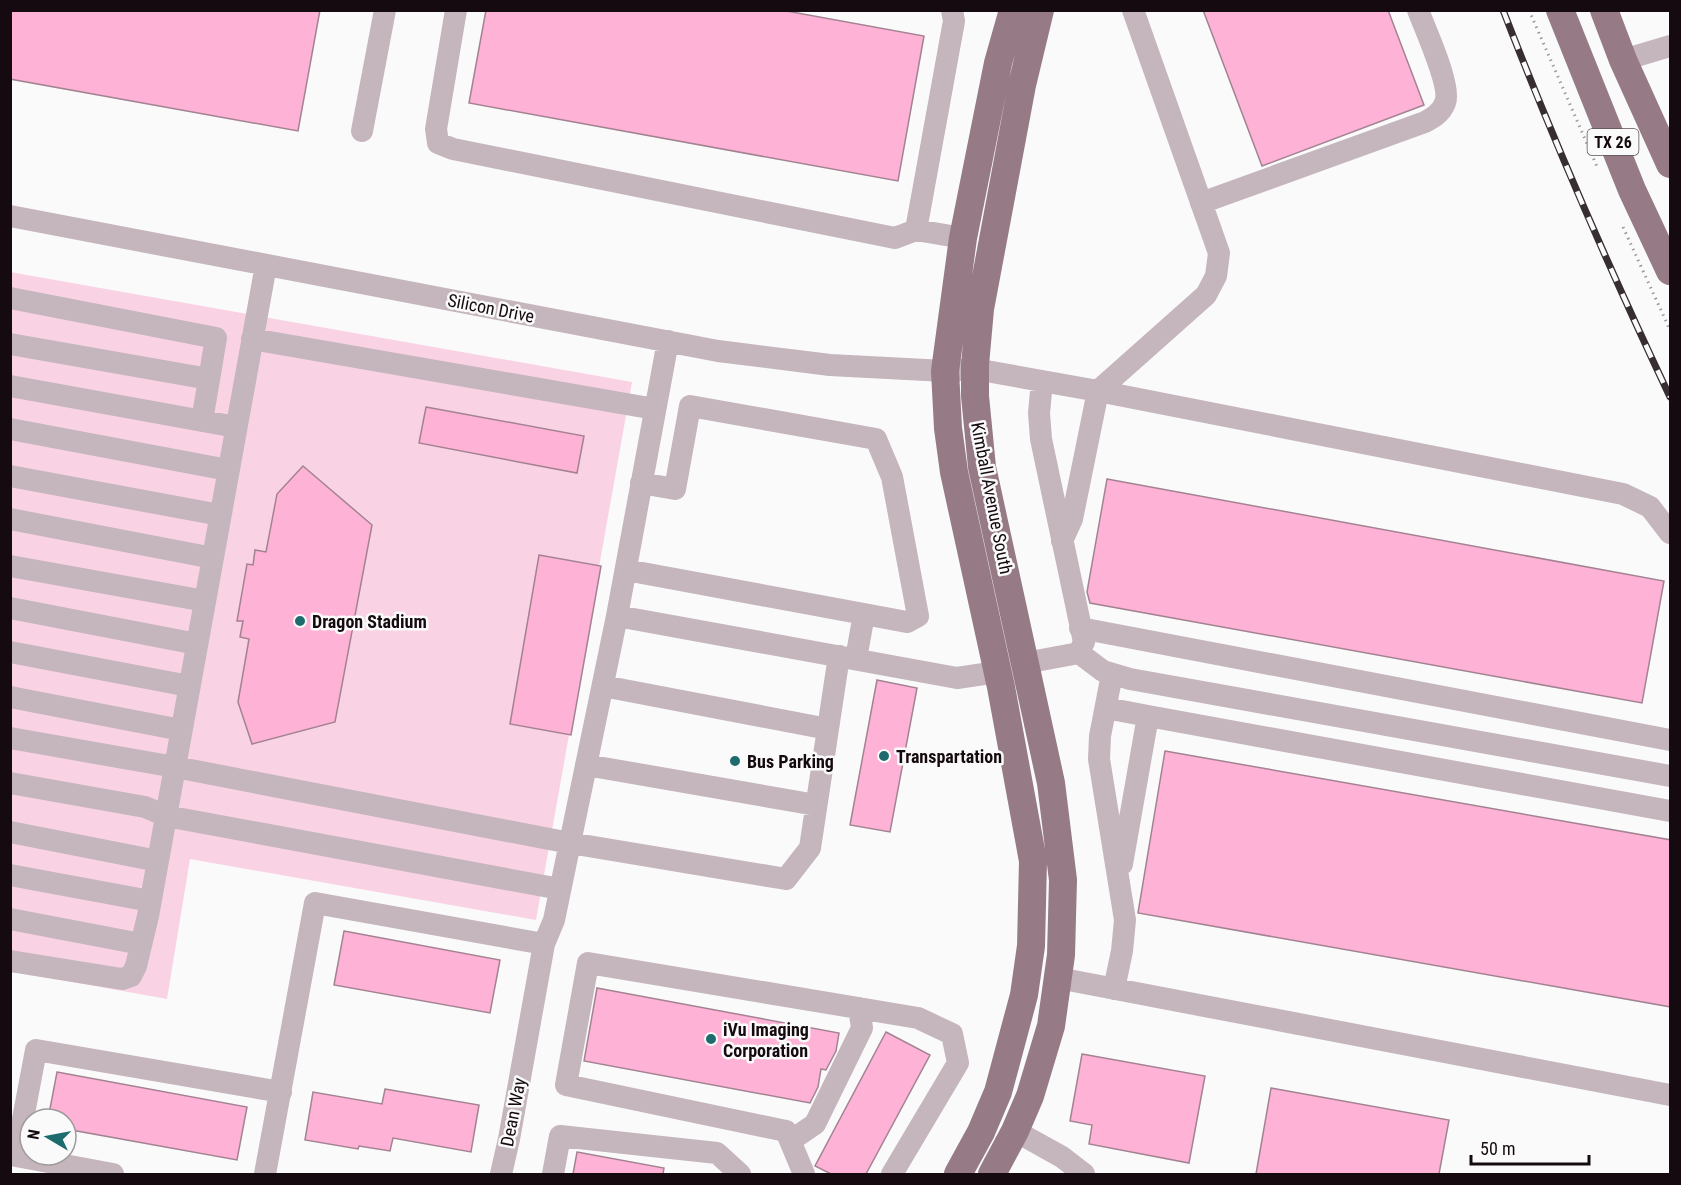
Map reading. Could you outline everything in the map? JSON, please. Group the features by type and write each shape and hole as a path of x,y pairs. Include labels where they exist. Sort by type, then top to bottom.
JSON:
{"main road":[{"name":"Kimball Avenue South","path":"958,1174 981,1132 998,1092 1012,1044 1031,946 1033,861 1009,729 954,472 948,428 945,371 963,238 998,63 1013,10"},
{"name":"Kimball Avenue South","path":"992,1174 1015,1131 1030,1096 1051,1026 1061,955 1063,880 1049,772 982,467 977,425 975,369 980,309 1022,85 1040,10"},
{"name":"TX 26","path":"1560,10 1632,190 1657,272"},
{"name":"TX 26","path":"1604,10 1623,60 1671,164"},
{"path":"997,672 1025,663"},
{"path":"1027,974 1058,978"}],"street":[{"path":"362,131 385,10"},
{"path":"456,10 438,111 436,129 438,143 453,149 895,238 916,230 963,238"},
{"path":"916,230 954,21 952,10"},
{"path":"1062,541 1072,519 1098,392 1206,295 1216,276 1219,253 1133,10"},
{"path":"1201,203 1425,122 1440,113 1446,102 1447,88 1418,10"},
{"path":"1623,60 1671,46"},
{"name":"Silicon Drive","path":"10,216 776,360 945,371 975,369 1042,381 1623,494 1650,507 1671,533"},
{"path":"10,961 122,979 131,976 141,944 158,861 266,265"},
{"path":"10,298 216,338 202,421"},
{"path":"252,339 655,409"},
{"name":"Dean Way","path":"501,1174 543,944 554,920 603,686 668,341"},
{"path":"10,344 209,379"},
{"path":"1042,381 1039,413 1041,439 1084,642 1079,653"},
{"path":"10,386 236,427"},
{"path":"626,570 907,622 918,616 892,477 876,439 690,406 675,489 641,483"},
{"path":"10,429 228,470"},
{"path":"10,476 220,515"},
{"path":"10,519 213,558"},
{"path":"10,566 205,601"},
{"path":"10,608 197,644"},
{"path":"10,738 175,767 570,843 786,879 810,848 828,729 847,658 864,614"},
{"path":"617,616 957,678 997,672"},
{"path":"1080,628 1671,740"},
{"path":"10,652 189,686"},
{"path":"1025,663 1079,653 1103,672 1130,679 1671,776"},
{"path":"1112,674 1100,736 1099,759 1125,920 1122,951 1114,989"},
{"path":"1336,716 1342,677"},
{"path":"603,686 828,729"},
{"path":"10,697 181,730"},
{"path":"1106,708 1671,811"},
{"path":"1119,880 1148,716"},
{"path":"1511,782 1518,749"},
{"path":"586,765 816,805"},
{"path":"10,783 145,807 166,816 560,889"},
{"path":"10,832 158,861"},
{"path":"10,875 150,902"},
{"path":"265,1174 315,903 543,944"},
{"path":"10,919 141,944"},
{"path":"804,1174 786,1131 566,1085 588,963 918,1018 952,1034 958,1063 892,1174"},
{"path":"1058,978 1671,1095"},
{"path":"790,1141 814,1124 862,1028 859,1008"},
{"path":"113,1174 16,1156 36,1050 281,1092"},
{"path":"1015,1131 1055,1166 1084,1174"},
{"path":"553,1174 560,1136 717,1153 741,1174"}],"path":[{"path":"1529,10 1600,174"},
{"path":"1619,218 1657,272 1657,302 1671,330"}],"shaded area":[{"name":"Dragon Stadium","path":"10,272 632,382 536,920 190,859 167,999 11,971"}],"building":[{"path":"10,10 320,10 298,131 10,79"},
{"path":"486,10 781,10 924,36 898,181 469,103"},
{"path":"1203,10 1388,10 1424,105 1262,166"},
{"path":"426,407 584,436 577,473 419,443"},
{"name":"Dragon Stadium","path":"303,466 372,525 335,722 252,744 238,702 249,639 240,637 243,621 237,621 247,564 253,565 255,550 266,552 277,494"},
{"path":"1107,479 1664,581 1642,703 1090,603 1087,592"},
{"path":"539,555 601,566 571,735 510,724"},
{"name":"Transpartation","path":"877,680 917,688 890,832 850,825"},
{"path":"1165,751 1671,840 1671,1007 1138,913"},
{"path":"344,931 500,960 490,1013 334,985"},
{"path":"597,988 839,1033 836,1051 826,1070 821,1069 818,1087 810,1103 584,1061"},
{"path":"886,1032 930,1055 866,1174 831,1174 815,1166"},
{"path":"1082,1054 1205,1076 1189,1163 1089,1144 1092,1125 1070,1121"},
{"path":"57,1072 247,1107 237,1160 78,1131 78,1107 50,1107"},
{"path":"1271,1088 1449,1120 1439,1174 1256,1174"},
{"path":"385,1089 479,1105 471,1152 393,1138 390,1151 359,1146 358,1149 305,1140 313,1092 382,1104"},
{"path":"577,1152 664,1168 663,1174 573,1174"}],"railway":[{"path":"1503,10 1583,205 1670,397"}],"place":[{"name":"Dragon Stadium","path":"300,621"},
{"name":"Transpartation","path":"884,756"},
{"name":"Bus Parking","path":"735,761"},
{"name":"iVu Imaging Corporation","path":"711,1039"}]}
